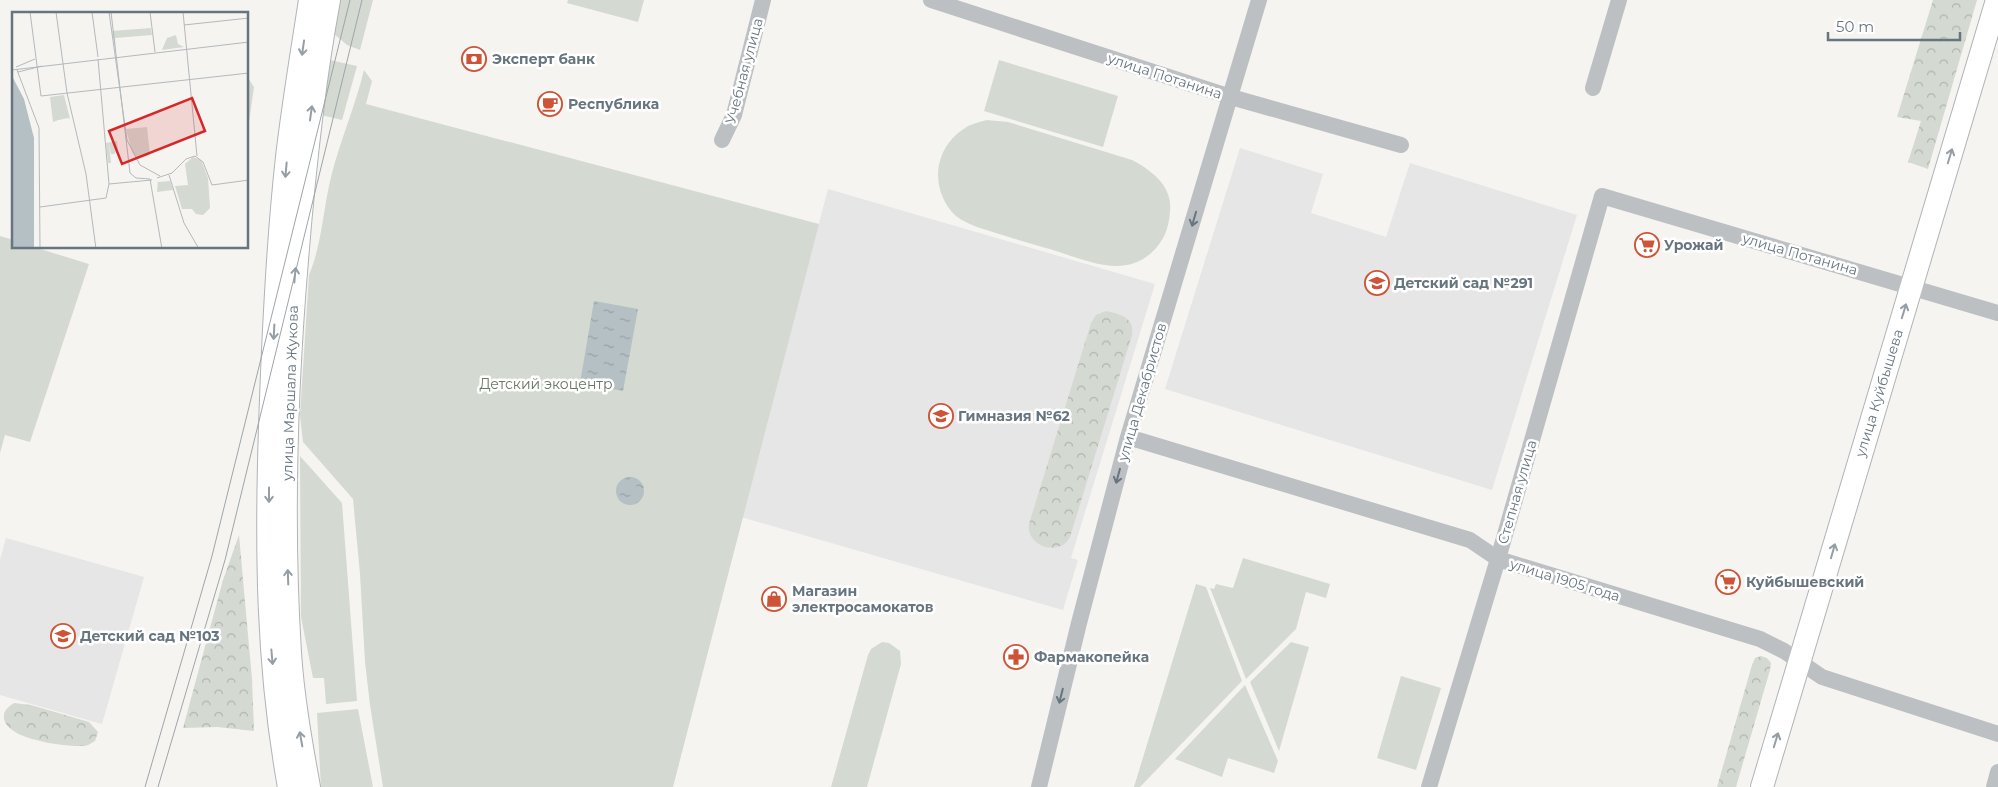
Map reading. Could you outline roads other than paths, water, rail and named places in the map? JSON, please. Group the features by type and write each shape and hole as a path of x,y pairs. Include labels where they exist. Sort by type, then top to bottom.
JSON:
{"main road":[{"name":"улица Маршала Жукова","path":"289,787 271,656 268,572 269,462 274,326 286,167 310,0"},
{"name":"улица Маршала Жукова","path":"309,787 290,655 287,571 288,394 291,325 308,143 318,61 329,0"},
{"name":"улица Куйбышева","path":"1762,787 1997,0"}],"street":[{"name":"Учебная улица","path":"722,140 734,115 764,0"},
{"name":"улица Потанина","path":"931,0 1231,96 1401,145"},
{"name":"улица Декабристов","path":"1039,787 1079,623 1128,437 1259,0"},
{"path":"1593,88 1619,0"},
{"name":"улица Потанина","path":"1602,196 1998,312"},
{"name":"Степная улица","path":"1429,787 1498,559 1602,196"},
{"name":"улица 1905 года","path":"1128,437 1470,540 1498,559 1760,639 1784,651 1822,677 1998,734"},
{"path":"1994,787 1998,772"}],"water":[{"path":"594,301 638,309 623,391 580,383"},
{"path":"630,477 640,481 644,491 640,501 630,505 620,501 616,491 620,481"}],"tram line":[{"path":"145,787 212,556 350,0"},
{"path":"158,787 225,560 362,0"}],"place":[{"name":"Эксперт банк","path":"474,59"},
{"name":"Республика","path":"550,104"},
{"name":"Урожай","path":"1647,245"},
{"name":"Детский сад №291","path":"1377,283"},
{"name":"Гимназия №62","path":"941,416"},
{"name":"Куйбышевский","path":"1728,582"},
{"name":"Магазин электросамокатов","path":"774,599"},
{"name":"Детский сад №103","path":"63,636"},
{"name":"Фармакопейка","path":"1016,657"}],"park label":[{"name":"Детский экоцентр","path":"546,384"}]}
